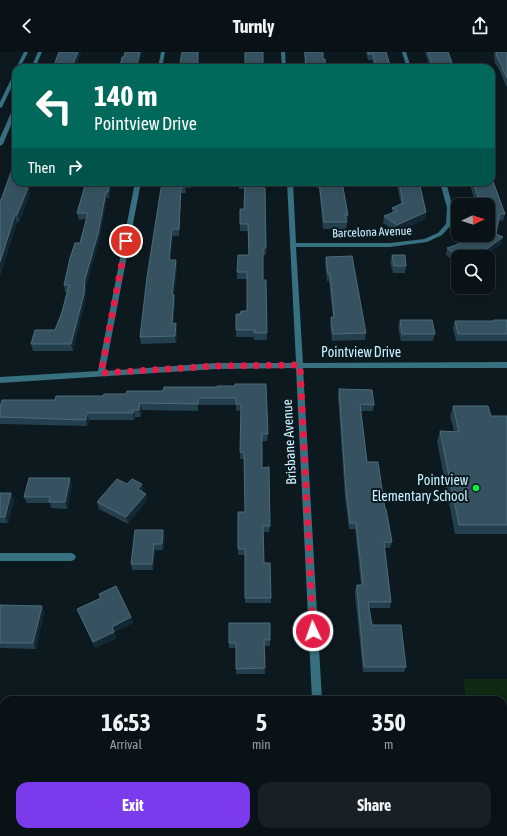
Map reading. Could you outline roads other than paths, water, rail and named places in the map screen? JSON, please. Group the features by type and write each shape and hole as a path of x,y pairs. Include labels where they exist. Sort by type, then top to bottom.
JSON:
{"street":[{"path":"20,64 26,52"},
{"path":"35,64 40,52"},
{"path":"161,64 163,52"},
{"path":"284,52 284,64"},
{"path":"404,52 408,64"},
{"path":"0,107 12,82"},
{"path":"0,144 12,116"},
{"path":"101,373 137,186"},
{"name":"Brisbane Avenue","path":"290,186 317,696"},
{"name":"Barcelona Avenue","path":"294,245 390,245 425,241 440,234 449,224 450,208 444,186"},
{"name":"Pointview Drive","path":"0,380 216,366 507,365"},
{"path":"0,557 71,557"}],"place":[{"name":"Pointview Elementary School","path":"476,488"}]}
